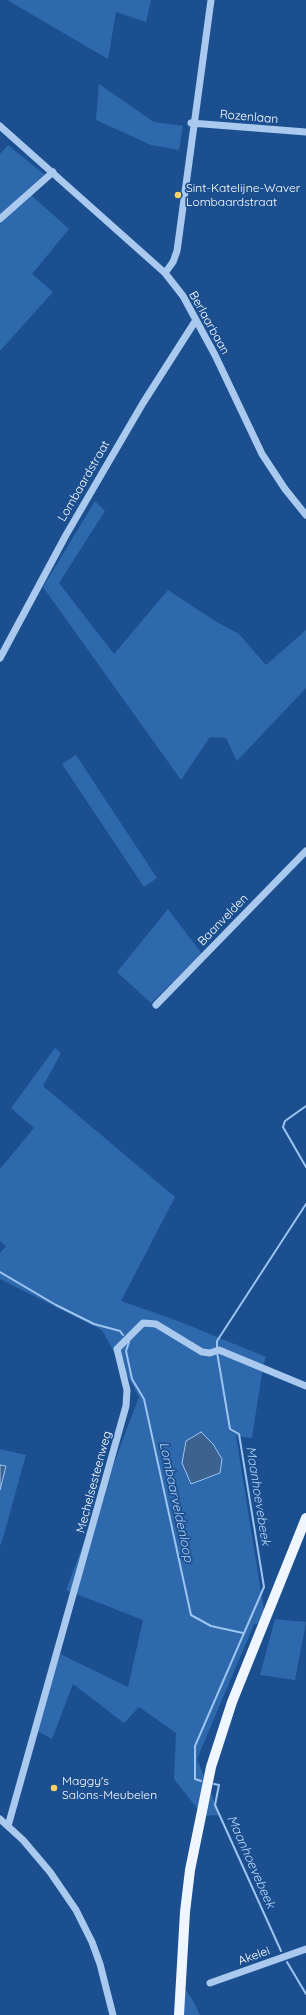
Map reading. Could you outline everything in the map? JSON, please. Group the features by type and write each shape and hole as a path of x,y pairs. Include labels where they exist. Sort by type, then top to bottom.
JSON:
{"main road":[{"path":"179,2015 185,1912 190,1870 211,1767 234,1697 306,1518"}],"street":[{"path":"165,273 173,262 177,251 193,123 193,104 199,86 211,0"},
{"name":"Rozenlaan","path":"193,123 306,132"},
{"name":"Berlaarbaan","path":"0,126 165,273 183,296 215,355 262,454 285,490 306,515"},
{"path":"0,218 53,172"},
{"name":"Lombaardstraat","path":"0,658 66,535 143,403 196,320"},
{"name":"Baanvelden","path":"156,1005 306,851"},
{"name":"Mechelsesteenweg","path":"8,1826 126,1406 127,1390 117,1349 143,1323 156,1324 202,1352 210,1353 219,1350 306,1386"},
{"path":"0,1819 22,1840 50,1872 76,1910 92,1942 100,1964 113,2015"},
{"name":"Akelei","path":"210,1984 306,1948"}],"shaded area":[{"path":"7,0 151,0 146,22 116,12 108,59"},
{"path":"99,84 154,122 183,126 179,150 151,145 96,120"},
{"path":"8,145 45,175 0,215 0,154"},
{"path":"31,195 69,229 32,274 53,292 0,351 0,221"},
{"path":"95,501 105,511 59,583 114,654 168,590 215,621 239,634 266,665 306,630 306,688 237,761 226,738 210,737 181,780 43,587"},
{"path":"76,755 157,878 144,887 62,764"},
{"path":"168,909 202,954 151,1003 117,972"},
{"path":"55,1048 61,1053 43,1086 175,1197 121,1301 178,1321 266,1357 263,1366 252,1438 236,1436 266,1623 254,1624 197,1759 220,1815 203,1816 174,1779 176,1733 139,1707 124,1723 73,1684 52,1739 36,1730 60,1654 128,1687 143,1620 66,1590 139,1397 102,1330 0,1279 0,1253 6,1246 0,1241 0,1169 34,1128 11,1108"},
{"path":"201,1432 213,1444 222,1459 220,1473 191,1484 182,1463 186,1441"},
{"path":"0,1449 26,1455 1,1545 0,1544"},
{"path":"0,1465 6,1466 0,1490"},
{"path":"275,1619 306,1622 295,1680 260,1675"},
{"path":"185,1989 192,1999 200,2015 184,2015"}],"waterway":[{"name":"Maanhoevebeek","path":"306,1106 285,1121 283,1127 306,1167"},
{"name":"Maanhoevebeek","path":"217,1348 217,1341 306,1204"},
{"name":"Lombaarveldenloop","path":"0,1272 56,1305 94,1324 120,1331 123,1335"},
{"name":"Lombaarveldenloop","path":"129,1342 126,1351 132,1379 144,1399 191,1615 211,1626 243,1633"},
{"name":"Maanhoevebeek","path":"201,1781 195,1779 195,1746 264,1587 239,1434 230,1429 217,1352"},
{"name":"Maanhoevebeek","path":"214,1784 219,1785 215,1805 281,1951"},
{"name":"Maanhoevebeek","path":"287,1962 306,1994"}],"place":[{"name":"Sint-Katelijne-Waver Lombaardstraat","path":"178,195"},
{"name":"Maggy's Salons-Meubelen","path":"54,1788"}]}
